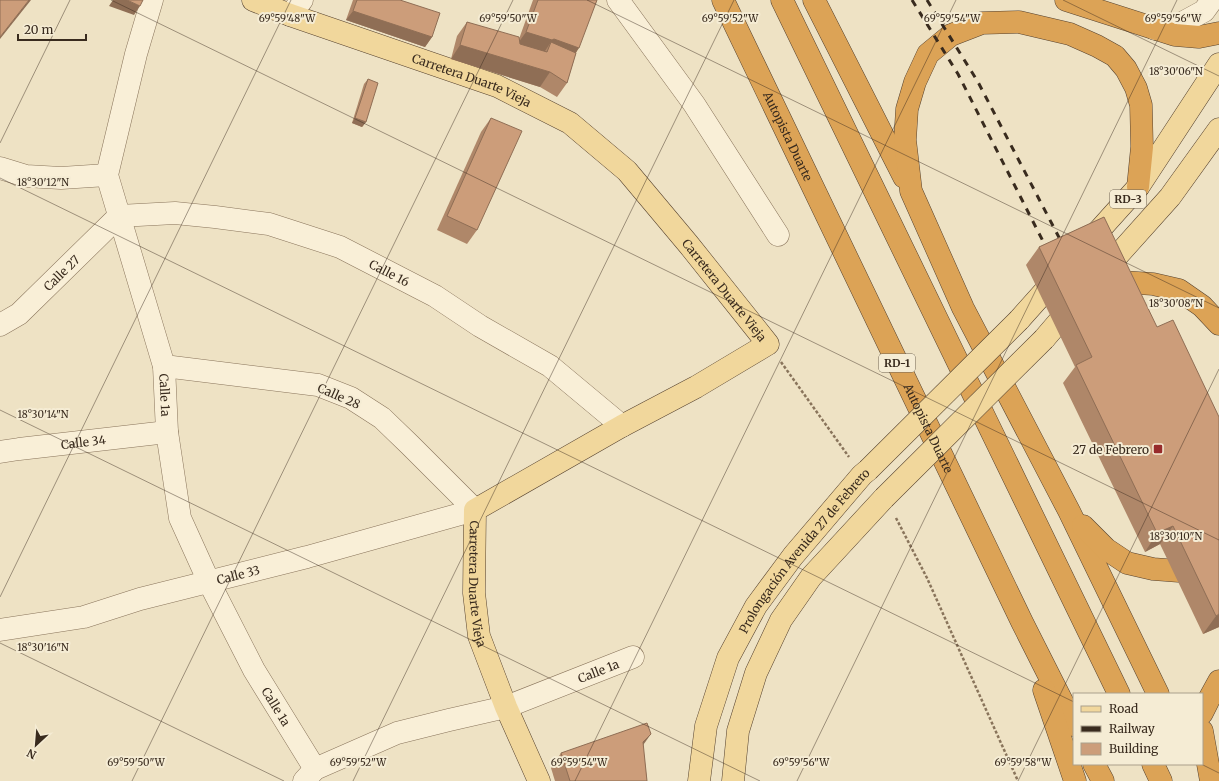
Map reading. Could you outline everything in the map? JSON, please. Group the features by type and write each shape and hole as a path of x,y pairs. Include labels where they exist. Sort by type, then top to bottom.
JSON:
{"highway":[{"name":"Autopista Duarte","path":"724,0 1022,622 1073,723"},
{"path":"782,0 1119,693"},
{"path":"814,0 911,191 963,308 1069,511 1158,693"},
{"path":"1066,0 1175,35 1199,36 1219,33"},
{"path":"911,191 905,140 907,109 915,82 928,54 951,35 982,23 1019,22 1070,34 1098,46 1114,56 1126,70 1136,88 1141,105 1142,147 1138,188"},
{"path":"1096,280 1153,284 1179,290 1202,306 1219,324"},
{"path":"1069,511 1106,550 1127,563 1153,569 1179,571 1205,559 1219,548"},
{"path":"1022,622 1074,781"},
{"path":"1203,711 1219,680"},
{"path":"1203,737 1211,781"},
{"path":"1095,765 1103,781"},
{"path":"1154,765 1162,781"},
{"path":"1193,765 1201,781"}],"main road":[{"name":"Carretera Duarte Vieja","path":"253,0 296,8 497,86 570,123 627,172 689,245 768,344 696,387 622,426 475,510 474,593 479,636 506,708 539,781"},
{"name":"Prolongación Avenida 27 de Febrero","path":"699,781 706,726 728,658 756,606 793,556 865,472 1019,320 1138,188 1219,64"},
{"name":"Prolongación Avenida 27 de Febrero","path":"733,781 738,731 756,673 781,620 811,577 882,501 1044,339 1067,311 1170,197 1219,129"},
{"path":"1044,291 1067,311"}],"street":[{"name":"Calle 1a","path":"152,0 136,54 107,175 164,366 167,432 180,518 209,582 309,775 397,733 506,708 632,657"},
{"path":"618,0 694,104 778,235"},
{"path":"1155,29 1182,22 1204,11 1212,0"},
{"path":"0,168 26,176 61,178 107,175"},
{"name":"Calle 16","path":"119,216 175,213 215,216 269,224 340,247 435,296 480,326 550,366 622,426"},
{"name":"Calle 27","path":"0,325 20,314 119,216"},
{"name":"Calle 28","path":"164,366 318,385 351,398 382,418 475,510"},
{"name":"Calle 34","path":"0,452 167,432"},
{"name":"Calle 33","path":"0,630 84,616 140,599 307,557 475,510"}],"path":[{"path":"768,344 865,472"},
{"path":"897,519 927,578 1018,781"}],"building":[{"path":"0,0 29,0 0,37"},
{"path":"127,0 143,0 140,6"},
{"path":"357,0 400,0 440,13 432,37 353,11"},
{"path":"538,0 597,0 579,48 554,39 552,40 526,32"},
{"path":"467,22 519,37 520,44 547,52 551,42 576,53 567,83 550,72 460,45"},
{"path":"368,79 378,83 366,122 355,118"},
{"path":"491,118 522,131 477,230 447,216"},
{"path":"1104,217 1157,327 1173,320 1219,417 1219,614 1216,616 1173,526 1157,533 1076,365 1092,357 1039,247"},
{"path":"647,723 651,734 643,742 647,781 570,781 561,753"}],"railway":[{"path":"912,0 958,74 1050,255"},
{"path":"927,0 978,82 1064,247"}],"place":[{"name":"27 de Febrero","path":"1158,449"}]}
